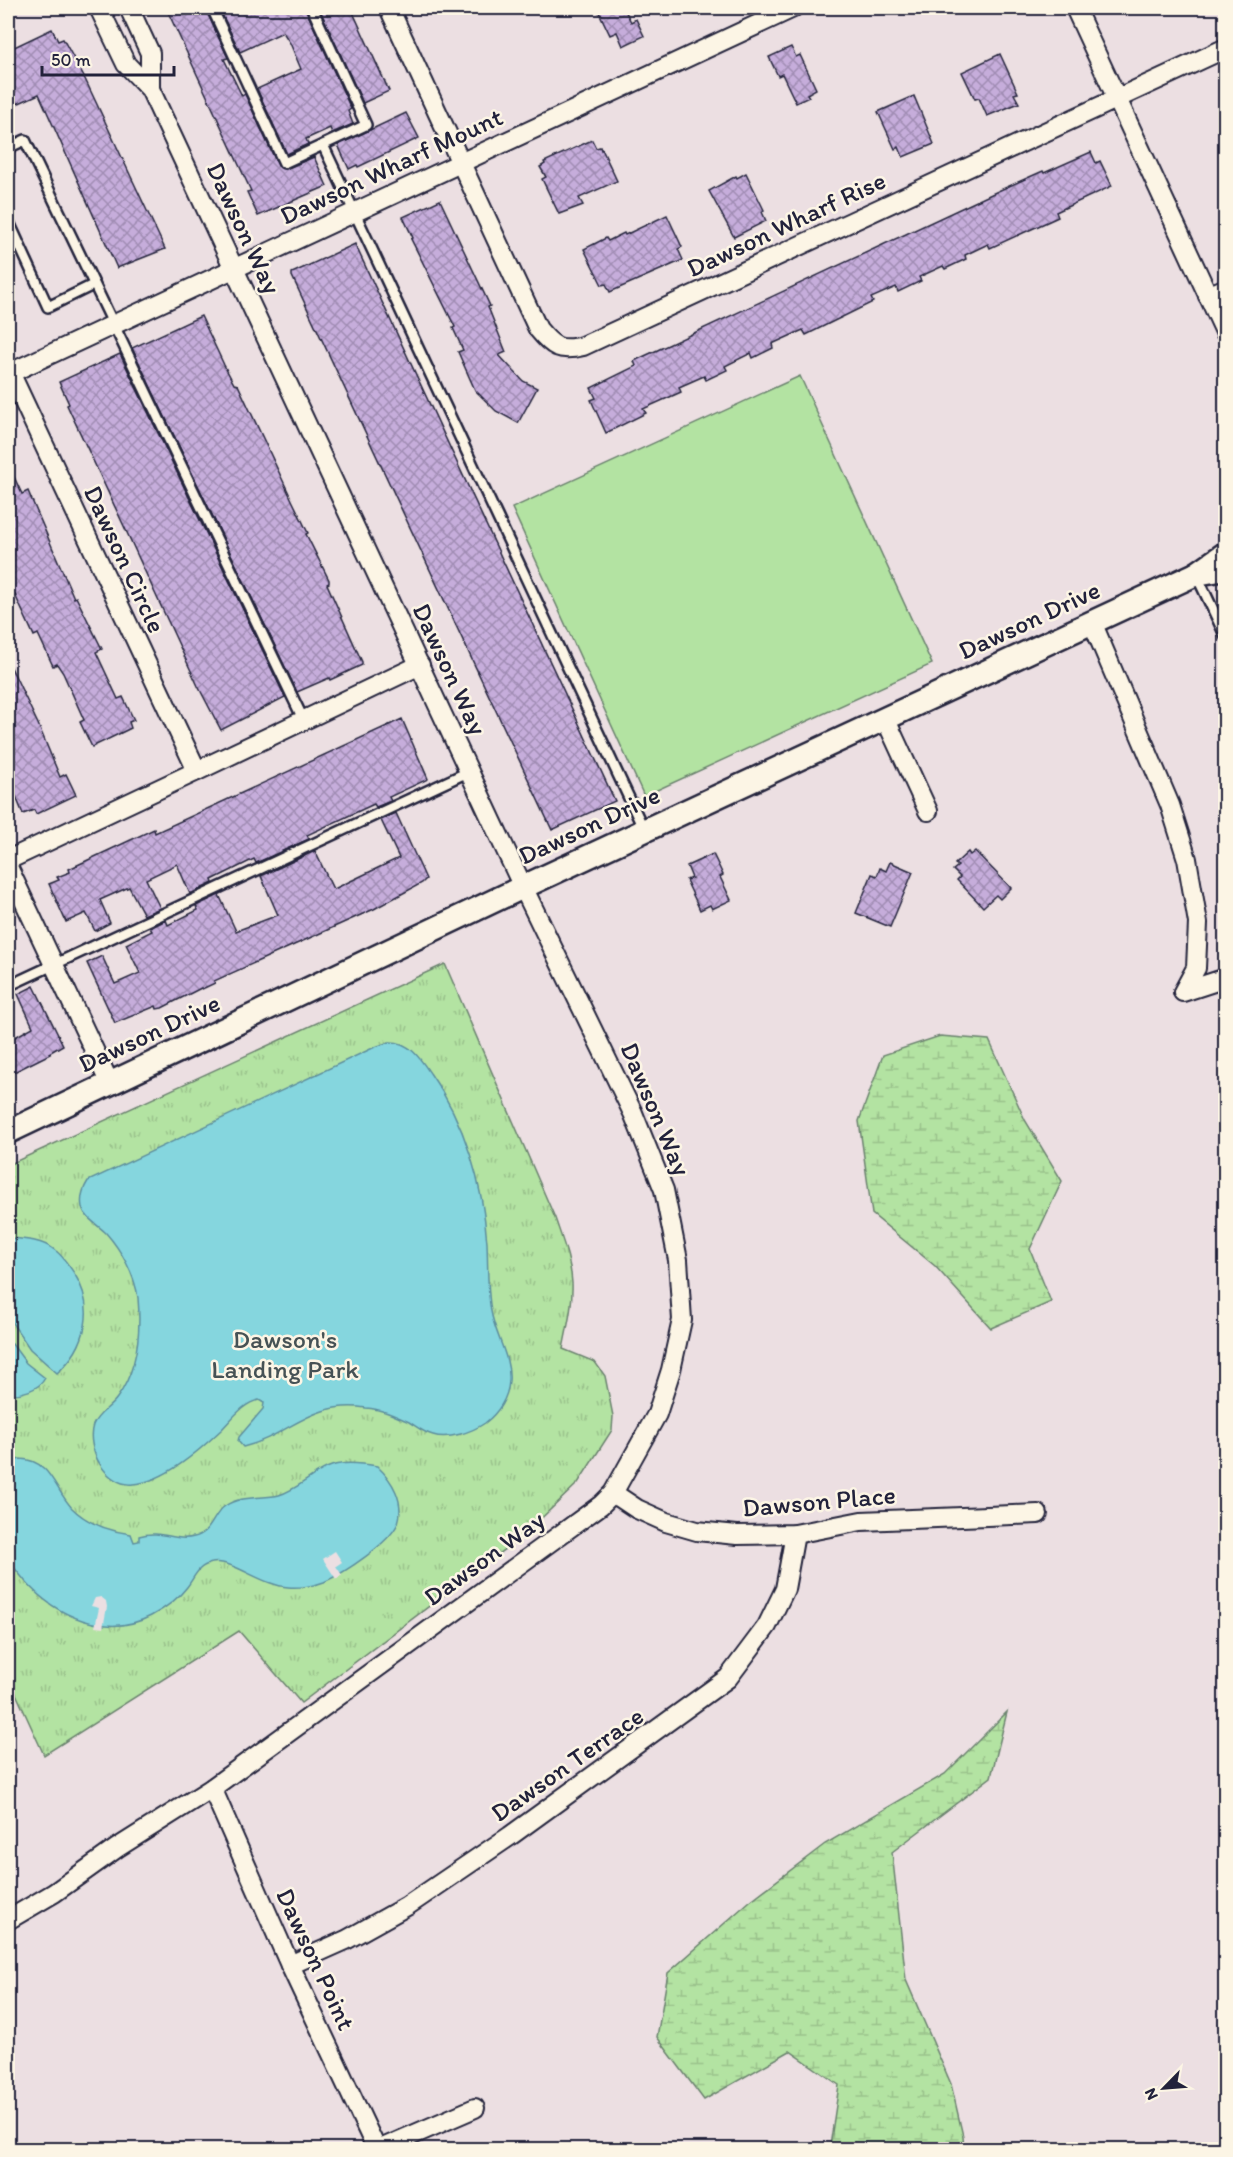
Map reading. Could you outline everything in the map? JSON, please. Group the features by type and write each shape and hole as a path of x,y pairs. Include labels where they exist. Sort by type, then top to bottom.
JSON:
{"street":[{"name":"Dawson Way","path":"8,1920 54,1893 117,1848 212,1788 601,1505 613,1492 657,1414 671,1370 682,1320 678,1260 664,1190 633,1113 523,887 150,89 126,64 99,8"},
{"name":"Dawson Way","path":"129,8 150,53 150,89"},
{"name":"Dawson Wharf Rise","path":"389,8 538,329 556,347 570,349 583,346 1226,48"},
{"name":"Dawson Wharf Mount","path":"9,370 213,279 234,267 793,8"},
{"path":"1075,8 1226,334"},
{"path":"1208,296 1226,288"},
{"name":"Dawson Circle","path":"9,370 197,771"},
{"name":"Dawson Drive","path":"8,1132 644,830 1196,574 1226,553"},
{"name":"Dawson Drive","path":"1196,574 1226,569"},
{"path":"1092,622 1170,805 1187,859 1198,923 1196,968 1183,992 1226,978"},
{"path":"8,860 420,665"},
{"path":"885,718 928,811"},
{"path":"8,867 110,1084"},
{"name":"Dawson Place","path":"613,1492 637,1509 666,1522 697,1531 737,1535 795,1534 861,1521 1038,1514"},
{"name":"Dawson Terrace","path":"290,1965 346,1940 407,1906 530,1822 728,1678 767,1626 785,1589 795,1534"},
{"name":"Dawson Point","path":"212,1788 290,1965 377,2150"},
{"path":"377,2150 475,2108"}],"lane":[{"path":"212,8 284,163 366,125 312,8"},
{"path":"8,148 25,140 304,721"},
{"path":"324,145 644,830"},
{"path":"8,220 48,307 93,285"},
{"path":"1196,574 1226,637"},
{"path":"8,986 470,771"}],"green space":[{"path":"800,376 932,664 644,796 512,508"},
{"name":"Dawson's Landing Park","path":"445,964 555,1218 566,1250 572,1291 563,1349 595,1362 605,1376 613,1416 612,1430 578,1483 526,1533 301,1703 239,1631 44,1755 8,1676 8,1165"},
{"path":"940,1036 989,1040 1025,1120 1062,1181 1030,1249 1051,1302 991,1328 935,1266 872,1214 859,1121 883,1055"},
{"path":"1007,1712 991,1777 892,1852 906,1980 951,2084 964,2149 833,2149 830,2146 839,2085 790,2051 704,2100 657,2037 668,1973 750,1901 825,1844 945,1774"}],"water":[{"path":"389,1042 408,1047 422,1062 453,1112 470,1154 485,1221 491,1311 508,1363 509,1381 502,1405 490,1419 480,1426 467,1432 446,1436 430,1434 394,1415 377,1410 347,1407 330,1409 302,1420 260,1442 243,1447 238,1441 239,1437 263,1409 264,1403 259,1400 243,1408 202,1447 169,1472 145,1482 133,1484 115,1479 100,1465 92,1445 91,1435 95,1421 117,1398 130,1375 138,1337 138,1298 131,1272 122,1255 82,1207 83,1190 88,1181"},
{"path":"8,1238 33,1241 51,1247 66,1261 81,1286 85,1299 85,1326 75,1351 57,1373 30,1349 8,1317"},
{"path":"12,1344 26,1363 45,1378 38,1386 18,1394 8,1394 8,1346"},
{"path":"20,1459 39,1464 78,1514 99,1526 131,1534 134,1542 139,1541 139,1536 147,1534 180,1538 200,1535 205,1532 221,1510 231,1503 244,1499 279,1495 295,1488 324,1469 345,1463 377,1466 388,1478 396,1492 400,1515 393,1531 376,1548 343,1572 316,1585 288,1587 278,1585 228,1564 212,1563 200,1569 175,1600 151,1616 134,1623 100,1624 66,1614 51,1604 25,1581 10,1561 7,1548 8,1463"}],"pier":[{"path":"335,1551 342,1562 336,1566 342,1575 336,1579 323,1559"},
{"path":"101,1597 106,1601 107,1607 103,1628 95,1627 99,1608 91,1606 95,1598"}],"building":[{"path":"178,8 205,8 228,58 224,59 242,96 245,94 278,166 286,169 314,157 327,186 258,216 247,192 251,191 168,12"},
{"path":"219,8 305,8 351,109 348,111 353,124 332,133 330,128 306,139 308,144 287,154 257,89 301,69 290,43 283,32 240,52"},
{"path":"319,8 351,8 389,91 363,103"},
{"path":"597,8 624,8 631,22 636,19 644,36 623,46 617,32 610,35"},
{"path":"52,29 58,41 63,39 85,79 165,249 117,268 39,94 8,108 8,50"},
{"path":"791,47 796,57 800,55 816,89 807,94 809,97 796,103 782,74 778,76 769,57"},
{"path":"1000,54 1018,93 1014,94 1019,103 987,116 979,98 975,99 962,72"},
{"path":"914,96 934,144 903,157 899,147 895,149 878,112"},
{"path":"406,113 419,138 358,167 357,165 349,169 338,145"},
{"path":"592,140 596,148 602,149 617,181 579,198 583,205 559,214 542,179 546,177 540,167 545,164 544,162"},
{"path":"1091,152 1096,163 1100,161 1112,186 1056,212 1058,217 990,248 988,244 965,255 966,259 945,269 943,266 919,277 921,281 898,292 896,287 871,298 873,302 806,335 803,330 772,344 773,348 753,358 751,353 725,366 727,370 706,380 704,376 679,387 681,392 643,409 646,413 606,433 591,400 596,398 591,388 636,366 634,361 998,191"},
{"path":"746,173 764,210 762,212 766,221 734,237 709,191"},
{"path":"440,200 490,306 488,307 506,352 499,355 523,381 537,388 518,423 496,411 475,390 458,352 463,350 453,328 455,327 411,239 413,238 403,217"},
{"path":"667,215 682,247 678,249 683,260 610,292 606,284 602,285 584,249 606,238 608,241 624,233 625,235"},
{"path":"355,244 615,801 552,830 292,276 292,273"},
{"path":"201,316 234,384 238,385 308,533 306,534 329,580 327,584 362,662 362,665 330,680 329,678 297,692 132,348"},
{"path":"120,354 285,697 221,730 198,686 67,405 69,404 59,382"},
{"path":"8,464 22,494 28,491 74,598 76,597 102,649 96,652 118,699 123,697 134,720 129,722 131,728 92,747 80,722 84,720 63,673 57,664 53,666 38,634 34,636 8,585"},
{"path":"8,661 60,777 66,774 76,795 36,814 34,810 23,814 8,777"},
{"path":"402,719 428,779 389,797 391,801 376,807 374,804 307,835 309,839 256,863 254,859 190,894 177,864 146,879 160,908 144,915 129,887 100,900 110,923 95,931 86,913 66,922 49,884 59,880 57,877 70,872 69,869 154,829 155,833"},
{"path":"396,813 426,879 422,883 374,909 214,981 215,983 162,1008 157,1009 156,1006 115,1023 87,963 102,956 115,984 140,973 126,944 152,931 150,928 166,920 168,925 198,910 196,906 219,895 236,931 278,915 261,876 315,851 334,889 399,858 381,820"},
{"path":"975,851 1011,888 1000,899 996,895 983,907 957,880 960,877 953,870 958,866 955,864 968,852 970,855"},
{"path":"713,854 723,875 720,877 731,900 712,909 710,905 700,910 686,880 692,878 687,866"},
{"path":"890,862 913,872 890,927 856,913 872,874 877,876 880,868 886,871"},
{"path":"34,986 63,1045 8,1075 8,1041 33,1027 18,994"}]}
